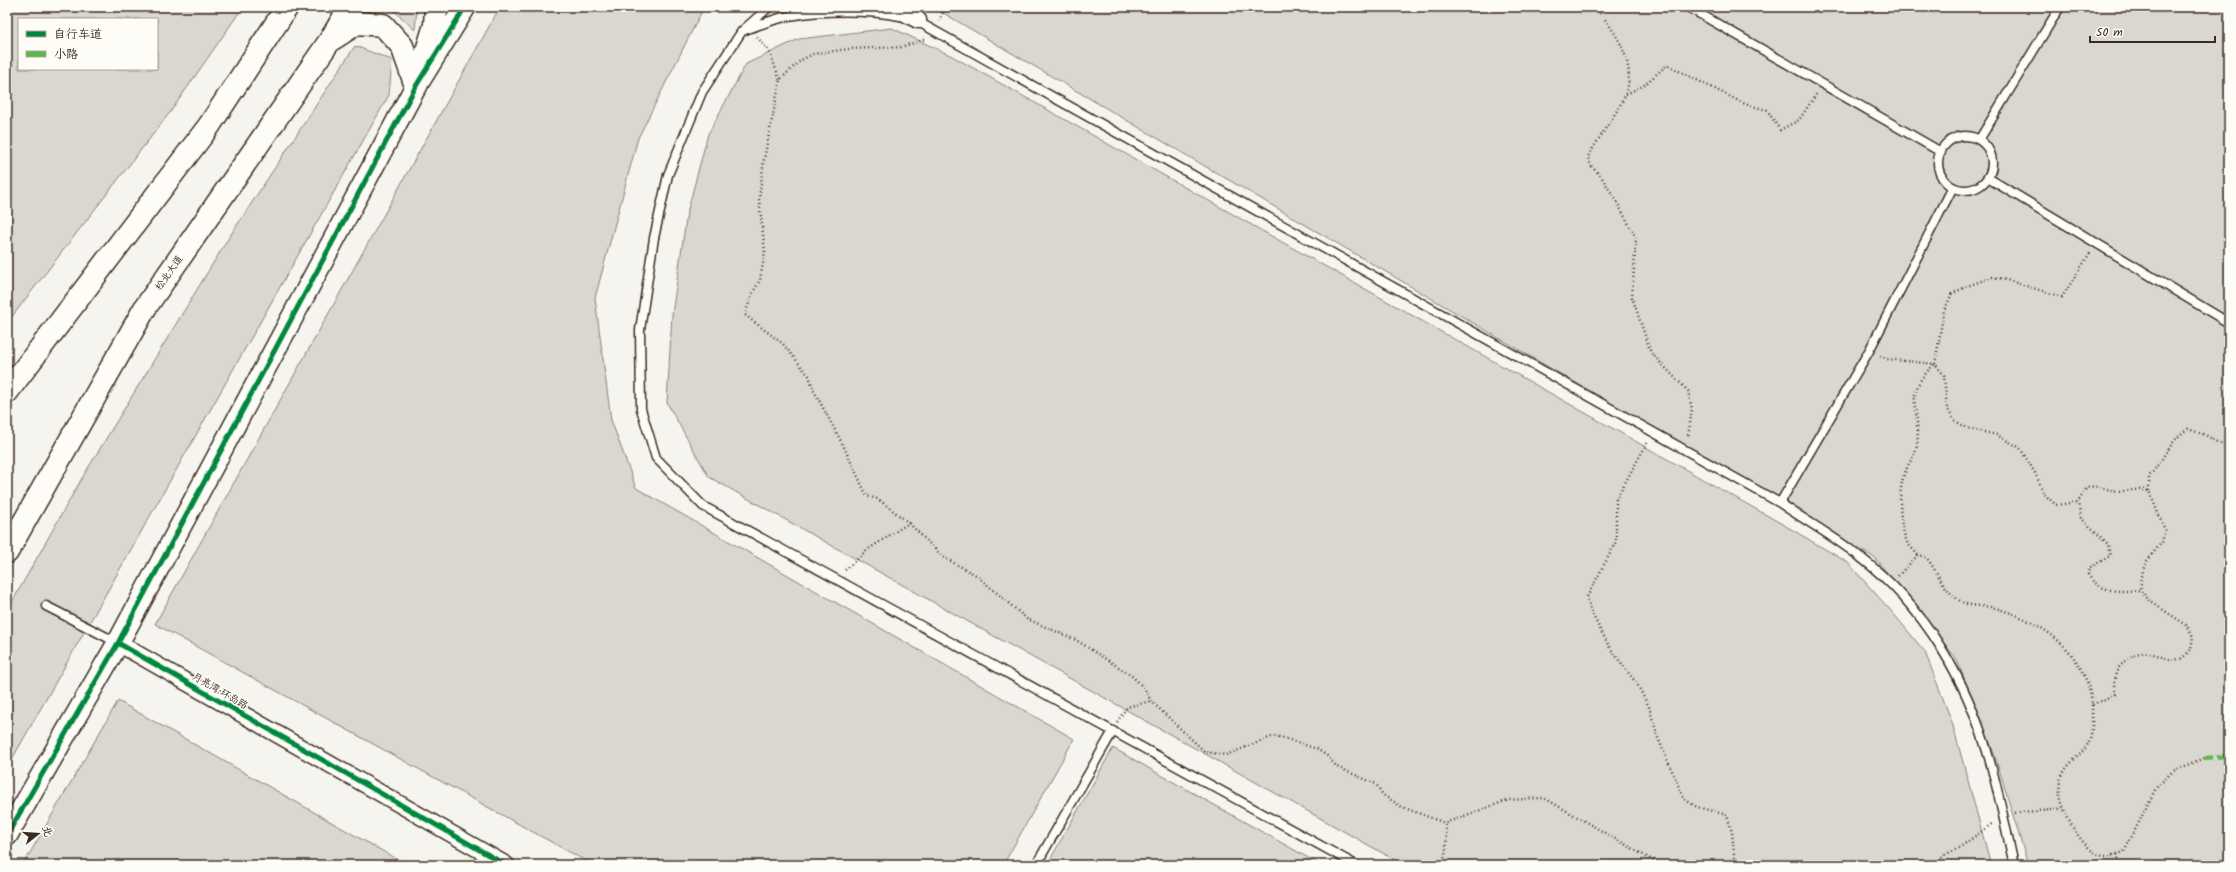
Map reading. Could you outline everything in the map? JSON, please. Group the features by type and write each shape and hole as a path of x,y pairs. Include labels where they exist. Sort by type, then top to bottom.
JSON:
{"highway":[{"path":"7,392 209,126 287,7"},
{"name":"松北大道","path":"7,552 145,308 331,39 350,7"},
{"path":"416,86 435,25 436,7"},
{"path":"331,39 357,22 383,25 402,46 416,86"}],"street":[{"path":"7,834 118,643 416,86 465,7"},
{"path":"893,7 918,20"},
{"path":"908,7 918,20"},
{"name":"月亮湾·环岛路","path":"118,643 506,865"}],"lane":[{"path":"769,7 742,31 702,92 668,175 654,238 640,330 641,409 656,458 703,506 1356,865"},
{"path":"1688,7 1824,83 1941,152"},
{"path":"1979,140 2060,7"},
{"path":"742,31 789,16 836,13 885,13 918,20 1780,503 1861,557 1908,602 1945,652 1973,714 1986,751 2014,865"},
{"path":"1962,137 1979,140 1985,145 1992,161 1988,178 1982,184 1974,188 1965,190 1953,186 1943,177 1939,169 1941,152 1950,142 1962,137"},
{"path":"1988,178 2097,242 2229,323"},
{"path":"1780,503 1868,351 1953,186"},
{"path":"46,606 118,643"},
{"path":"1036,865 1113,731"}],"path":[{"path":"1595,7 1612,26 1628,66 1629,81 1626,94 1588,157 1591,166 1600,175 1616,200 1636,238 1632,296 1651,353 1688,391 1692,409 1691,426 1684,449"},
{"path":"751,28 769,51 780,80 764,159 759,199 765,252 760,280 752,294 745,315 783,344 809,376 814,391 842,443 867,496 878,500 909,523 943,556 976,575 1027,619 1076,640 1097,651 1131,675 1144,688 1150,701 1205,752 1226,756 1274,736 1284,738 1317,749 1327,756 1337,767 1376,784 1382,795 1402,807 1445,822 1508,800 1544,798 1660,865"},
{"path":"780,80 801,60 813,54 848,49 901,47 925,40 936,30"},
{"path":"1626,94 1643,86 1667,64 1745,104 1767,110 1780,130 1799,120 1824,83"},
{"path":"2097,242 2062,298 2007,280 1992,277 1980,280 1952,294 1944,310 1935,364 1924,374 1917,387 1914,400 1917,445 1913,459 1906,469 1900,493 1907,542 1918,555 1926,557 1952,596 1963,603 2005,611 2032,623 2057,638 2067,648 2085,674 2090,687 2092,730 2087,746 2067,766 2061,778 2063,808 2083,842 2096,853 2111,857 2124,852 2156,788 2173,771 2205,758"},
{"path":"1868,351 1887,360 1935,364 1944,375 1947,408 1954,420 1967,428 1997,435 2020,448 2036,473 2045,495 2056,505 2078,502"},
{"path":"2140,590 2143,570 2147,561 2162,542 2165,530 2149,491 2149,476 2156,468 2176,436 2188,429 2206,435 2229,448"},
{"path":"1653,432 1616,499 1616,542 1587,596 1590,610 1599,629 1637,684 1649,707 1658,738 1684,799 1697,807 1727,815 1732,832 1735,865"},
{"path":"2140,590 2125,592 2112,590 2101,587 2092,582 2088,574 2091,567 2110,556 2108,544 2081,518 2078,502 2086,488 2098,486 2119,491 2140,488 2149,491"},
{"path":"837,580 851,563 867,550 909,523"},
{"path":"1890,584 1918,555"},
{"path":"2092,705 2114,694 2113,685 2118,668 2128,657 2138,653 2155,653 2168,659 2182,658 2191,649 2193,637 2188,626 2151,602 2140,590"},
{"path":"1113,731 1119,717 1127,707 1150,701"},
{"path":"1938,865 1942,855 1959,848 2002,815 2027,810 2049,812 2063,808"},
{"path":"1441,865 1444,860 1447,838 1445,822"},
{"path":"2117,854 2120,865"}],"shaded area":[{"path":"7,7 243,7 171,111 7,323"},
{"path":"390,7 417,7 415,30"},
{"path":"500,7 704,7 638,138 595,298 611,420 636,488 1074,739 1003,865 593,865 155,624"},
{"path":"933,7 2229,7 2229,865 2028,865 1995,756 1956,658 1875,558"},
{"path":"892,28 952,56 1784,525 1847,562 1893,613 1925,652 1952,722 1991,865 1404,865 709,477 667,403 672,314 687,213 708,134 746,64 799,39"},
{"path":"355,46 392,60 389,95 7,768 7,611 82,478 226,242"},
{"path":"118,701 407,865 23,865"},
{"path":"1113,748 1321,865 1047,865"}],"marked path":[{"path":"2205,758 2229,756"}],"cycle path":[{"path":"7,835 118,643 416,86 465,7"},
{"path":"118,643 506,865"}]}
